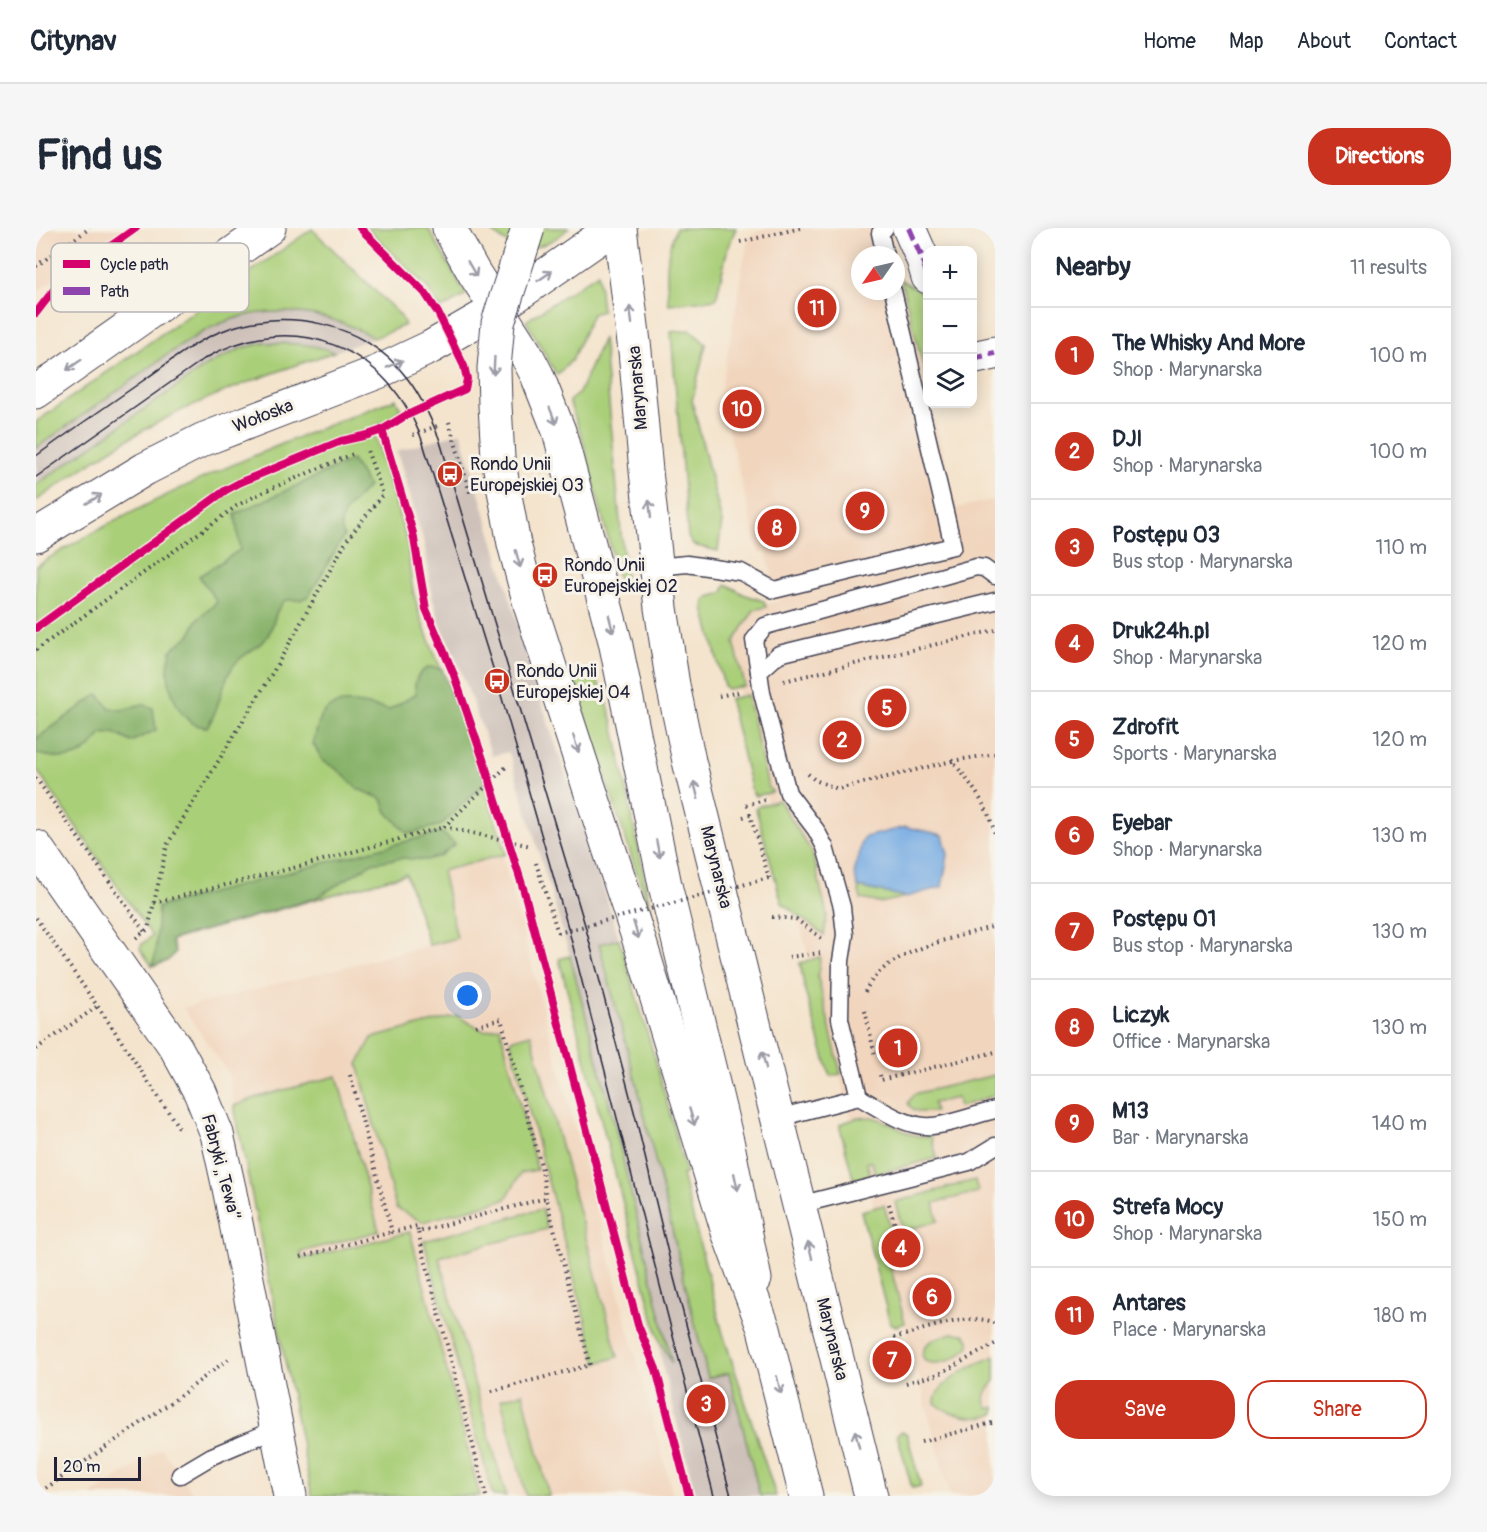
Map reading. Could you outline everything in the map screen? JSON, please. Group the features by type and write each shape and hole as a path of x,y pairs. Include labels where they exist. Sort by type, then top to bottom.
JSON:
{"main road":[{"path":"248,243 269,228"},
{"path":"449,228 537,375 559,431 605,602 665,885 728,1145 764,1329 806,1496"},
{"path":"528,228 498,323 494,368 498,458 514,544 531,608 638,934 728,1233 764,1329"},
{"name":"Wołoska","path":"36,535 145,469 202,440 399,363 449,337 497,309 613,228"},
{"name":"Marynarska","path":"620,228 633,331 656,567 673,685 689,761 871,1496"},
{"path":"909,228 923,260"},
{"path":"36,392 150,312"},
{"path":"977,357 995,353"},
{"name":"Fabryki „Tewa”","path":"36,847 176,1048 200,1092 217,1134 290,1496"}],"lane":[{"path":"883,246 880,233 885,228"},
{"path":"656,567 687,564 741,572 774,591 953,546 895,300"},
{"path":"859,1097 840,1019 841,961 845,935 842,907 825,847 816,830 788,793 760,679 754,640 765,626 976,567 984,568 995,576"},
{"path":"760,679 779,654 995,601"},
{"path":"778,1118 859,1097 912,1123 931,1126 995,1110"},
{"path":"799,1205 969,1162 995,1146"},
{"path":"180,1475 212,1456 278,1428"}],"path":[{"path":"69,243 90,228"},
{"path":"740,242 801,228"},
{"path":"36,266 51,255"},
{"path":"413,435 440,425"},
{"path":"128,943 148,929 167,845 276,667 347,540 383,494 367,450"},
{"path":"36,650 238,505 353,454"},
{"path":"760,679 995,630"},
{"path":"719,696 729,694"},
{"path":"804,771 815,780 838,789 995,754"},
{"path":"952,762 970,782 994,830"},
{"path":"444,828 489,778 506,767"},
{"path":"36,778 145,932"},
{"path":"489,778 494,791"},
{"path":"746,805 757,802"},
{"path":"536,863 558,933 769,878 750,815 744,817"},
{"path":"154,903 444,828 531,846"},
{"path":"506,831 512,852"},
{"path":"772,917 796,919 820,938"},
{"path":"36,918 180,1129"},
{"path":"864,996 875,977 912,951 995,926"},
{"path":"789,957 821,953"},
{"path":"863,1004 876,1058"},
{"path":"36,1049 98,1006"},
{"path":"476,1026 501,1019 542,1170 546,1198 590,1365 489,1392"},
{"path":"878,1069 881,1080 995,1052"},
{"path":"350,1074 392,1232"},
{"path":"418,1232 546,1198"},
{"path":"888,1200 897,1232"},
{"path":"301,1257 417,1226 486,1496"},
{"path":"894,1338 967,1319 986,1319 995,1323"},
{"path":"906,1383 939,1374 995,1344"},
{"path":"36,1486 38,1494 173,1401 235,1354"},
{"path":"921,1442 995,1422"}],"shaded area":[{"path":"36,228 127,228 106,243 51,243 51,281 36,292"},
{"path":"763,228 925,228 892,237 894,246 851,246 851,300 905,300 905,295 923,371 923,408 932,408 957,508 995,499 995,1496 950,1496 719,617 778,601 766,551 759,553 720,396 748,238"},
{"path":"272,312 320,315 353,327 374,338 334,352 321,347 291,343 264,343 225,355 36,485 36,448 193,338 232,319"},
{"path":"461,432 539,695 605,893 654,1055 686,1173 682,1175 713,1301 776,1496 696,1496 663,1368 657,1333 559,959 570,956 509,752 492,756 460,668 441,625 433,600 424,543 397,451"},
{"path":"502,855 673,1496 312,1496 228,1073 183,1008 457,938 441,871"},
{"path":"161,1448 195,1496 91,1496"}],"green space":[{"path":"367,228 428,228 466,295 441,309 427,287"},
{"path":"489,228 569,228 549,242 529,248 509,244"},
{"path":"676,228 736,228 728,247 716,299 669,304 667,265"},
{"path":"312,229 400,315 405,325 374,338 333,320 291,312 269,312 227,321 180,346 36,448 36,422 193,312 249,312 249,273"},
{"path":"598,273 602,311 592,314 572,360 557,375 526,321"},
{"path":"905,282 922,292 923,297 923,366 905,296"},
{"path":"690,330 706,344 692,401 722,522 718,551 693,545 688,537 671,332"},
{"path":"603,338 626,586 620,586 582,437 569,401 579,393"},
{"path":"264,343 308,345 334,352 243,384 177,413 109,451 36,501 36,485 208,365 242,348"},
{"path":"396,399 401,410 391,421 372,427 409,548 412,587 417,606 474,756 506,854 442,871 457,938 429,945 406,874 171,940 175,952 171,958 152,966 140,949 142,944 152,936 36,769 36,566 123,517 212,474"},
{"path":"352,460 368,486 347,509 341,521 344,536 309,596 300,600 285,600 278,609 267,637 235,663 207,727 191,722 184,716 171,691 168,671 171,650 190,635 197,620 217,602 199,576 240,550 235,514"},
{"path":"726,584 743,594 764,601 766,607 754,610 734,642 745,686 727,689 724,686 704,608 705,601 709,597 723,593"},
{"path":"430,667 442,669 485,782 441,825 408,834 387,812 382,799 358,789 337,769 323,761 313,744 320,719 331,707 338,704 356,703 389,710 416,694 417,678"},
{"path":"593,671 607,702 613,723 653,921 572,677"},
{"path":"98,694 110,708 122,710 142,704 153,708 156,730 131,742 114,733 102,734 80,755 73,757 36,754 36,739"},
{"path":"747,695 768,787 773,792 756,796 752,792 730,702 730,699"},
{"path":"779,800 812,852 827,915 824,935 782,903 756,809"},
{"path":"441,832 455,844 440,856 426,860 402,858 372,863 316,898 171,940 175,952 171,958 152,966 155,956 158,907"},
{"path":"858,887 906,897 881,903 861,899"},
{"path":"619,939 686,1173 682,1175 723,1334 776,1496 760,1496 729,1373 708,1378 638,1089 599,944"},
{"path":"570,956 613,1118 672,1364 657,1333 559,959"},
{"path":"820,957 818,978 841,1074 830,1076 805,991 800,963"},
{"path":"457,1016 484,1031 500,1027 537,1170 521,1173 506,1199 422,1222 396,1208 358,1064 372,1038"},
{"path":"531,1034 618,1357 597,1363 510,1040"},
{"path":"995,1075 995,1095 959,1107 957,1098 933,1103 935,1112 916,1111 908,1103 914,1094"},
{"path":"337,1076 379,1231 301,1252 302,1259 410,1232 480,1496 312,1496 234,1106 258,1097"},
{"path":"872,1117 908,1133 931,1136 937,1158 875,1174 872,1162 867,1162 870,1175 853,1178 840,1124 857,1118"},
{"path":"975,1180 978,1192 934,1203 938,1221 903,1231 895,1202"},
{"path":"884,1205 892,1234 883,1237 905,1323 896,1326 890,1323 861,1211"},
{"path":"542,1209 547,1229 439,1257 506,1496 493,1496 424,1241"},
{"path":"953,1333 964,1334 969,1340 969,1346 955,1358 937,1363 925,1361 922,1355 929,1342"},
{"path":"995,1356 995,1381 987,1391 985,1402 989,1409 995,1407 995,1413 980,1417 964,1416 948,1411 935,1403 941,1388 949,1381 968,1368"},
{"path":"523,1393 549,1496 526,1496 501,1399"},
{"path":"902,1431 907,1434 921,1486 912,1488 897,1434"}],"water":[{"path":"906,827 943,835 948,855 942,887 906,897 858,887 854,874 865,837"}],"tram line":[{"path":"36,456 207,337 242,325 268,320 294,320 345,331 368,343 389,359 412,385 439,438 585,925 731,1496"},
{"path":"36,477 204,359 237,344 271,337 303,337 334,345 362,360 387,382 408,409 423,443 497,681 569,931 714,1496"}],"marked path":[{"path":"909,228 923,260"},
{"path":"977,357 995,353"}],"cycle path":[{"path":"115,243 136,228"},
{"path":"360,228 425,293 438,313 464,366 467,379 465,389 405,416 382,430 413,533 426,609 454,675 524,891 638,1325 656,1369 689,1496"},
{"path":"36,313 51,294"},
{"path":"36,628 226,490 341,441 382,430"}],"place":[{"name":"Antares","path":"817,308"},
{"name":"Strefa Mocy","path":"742,409"},
{"name":"Rondo Unii Europejskiej 03","path":"450,474"},
{"name":"M13","path":"865,511"},
{"name":"Liczyk","path":"777,528"},
{"name":"Rondo Unii Europejskiej 02","path":"545,575"},
{"name":"Rondo Unii Europejskiej 04","path":"497,681"},
{"name":"Zdrofit","path":"887,708"},
{"name":"DJI","path":"842,740"},
{"name":"The Whisky And More","path":"898,1048"},
{"name":"Druk24h.pl","path":"901,1248"},
{"name":"Eyebar","path":"932,1297"},
{"name":"Postępu 01","path":"892,1360"},
{"name":"Postępu 03","path":"706,1404"}]}
